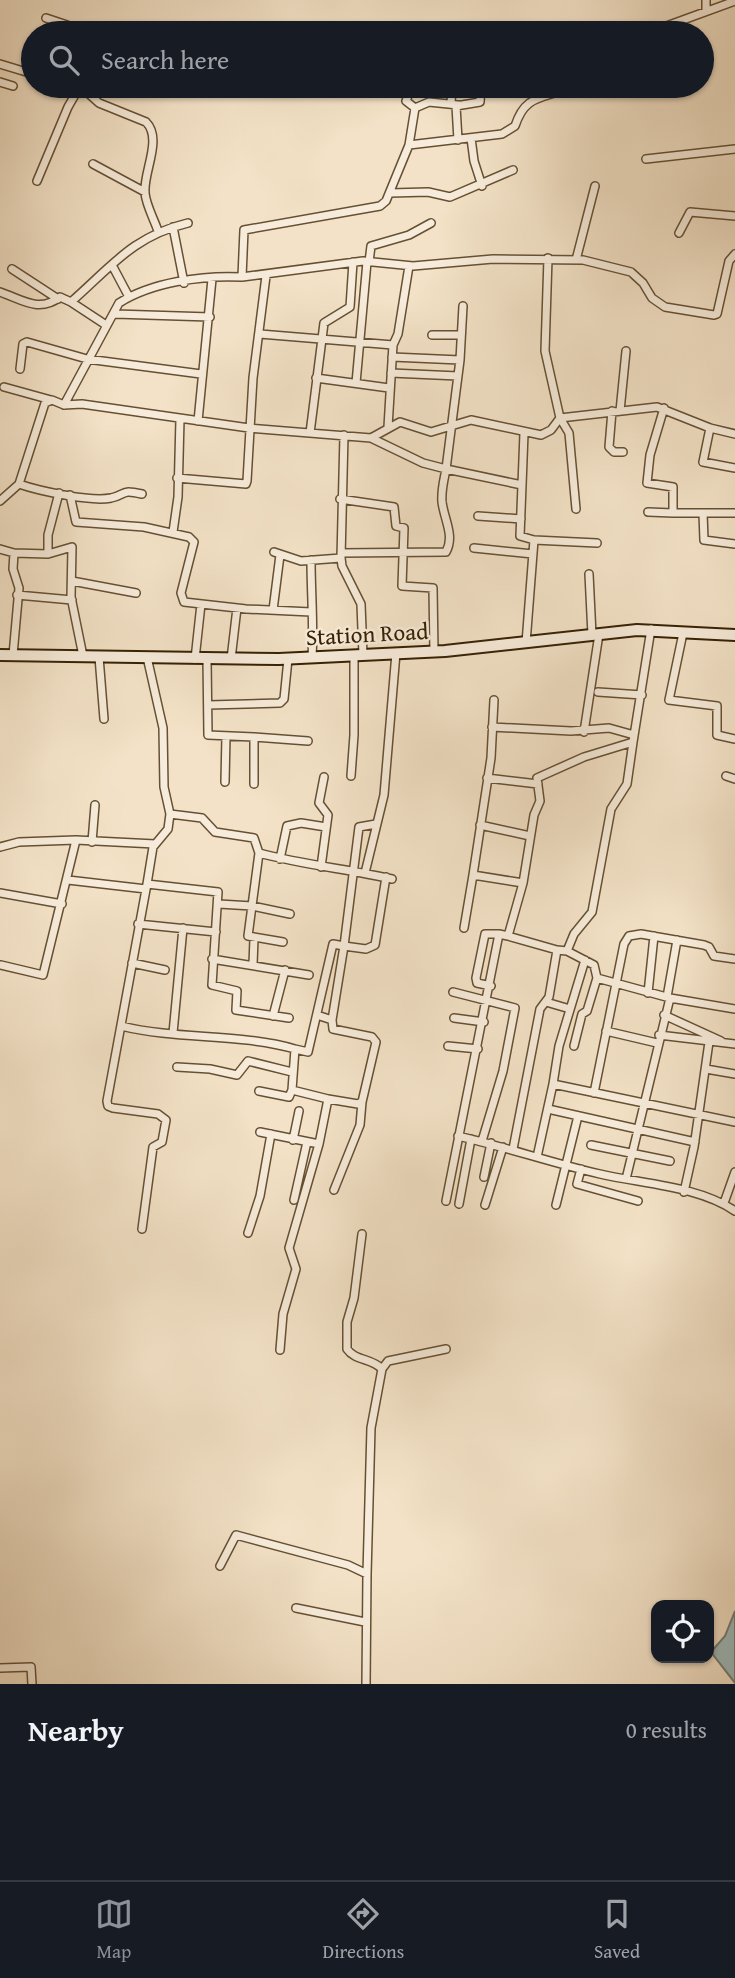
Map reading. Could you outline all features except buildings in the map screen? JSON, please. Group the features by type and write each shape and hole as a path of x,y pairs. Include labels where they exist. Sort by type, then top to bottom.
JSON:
{"main road":[{"name":"Station Road","path":"0,655 288,659 434,652 650,629 735,635"}],"street":[{"path":"706,0 706,11"},
{"path":"680,21 735,2"},
{"path":"46,18 56,21"},
{"path":"0,64 21,70"},
{"path":"0,82 13,86"},
{"path":"37,181 73,98"},
{"path":"93,98 99,103 149,124 153,138 145,192 158,231"},
{"path":"408,98 406,104 415,108 429,103 480,103 480,98"},
{"path":"453,98 458,140"},
{"path":"409,145 502,134 515,126 520,110 536,98"},
{"path":"242,277 244,230 384,204 409,145 415,108"},
{"path":"471,138 474,161 482,186"},
{"path":"646,159 735,149"},
{"path":"93,164 145,192"},
{"path":"390,193 428,192 450,197 482,186 513,170"},
{"path":"576,260 595,186"},
{"path":"679,233 688,212 735,216"},
{"path":"71,302 136,244 158,231 188,223"},
{"path":"356,383 358,342 371,246 409,235 431,223"},
{"path":"173,227 184,282"},
{"path":"64,405 119,303 150,288 212,279 266,276 353,262 409,265 548,258 576,260 631,272 652,298 665,307 714,315 729,261 735,254"},
{"path":"371,438 400,422 431,432 471,421 524,433 548,433 561,421 545,351 548,258"},
{"path":"310,433 326,320 345,313 350,307 353,262"},
{"path":"112,265 129,297"},
{"path":"388,427 393,345 398,334 409,265"},
{"path":"12,269 58,299"},
{"path":"177,478 246,484 249,428 266,276"},
{"path":"198,421 212,279"},
{"path":"0,292 40,306 48,306 58,299 66,298 106,325"},
{"path":"273,610 277,554 311,560 341,555 446,552 450,534 442,501 454,426 463,306"},
{"path":"115,314 210,317"},
{"path":"260,334 393,345"},
{"path":"432,335 461,335"},
{"path":"20,369 25,342 87,359 201,374"},
{"path":"622,452 614,452 608,447 626,351"},
{"path":"392,357 460,360"},
{"path":"391,373 458,376"},
{"path":"316,378 389,388"},
{"path":"4,387 64,405 249,428 371,438 423,463 522,485"},
{"path":"0,501 19,484 45,403 51,400"},
{"path":"560,418 664,408 710,428 735,434"},
{"path":"664,408 646,481 673,487 673,513"},
{"path":"560,418 566,424 571,440 576,509"},
{"path":"173,532 178,497 180,419"},
{"path":"710,428 703,462 735,468"},
{"path":"524,433 520,536 534,540 597,543"},
{"path":"344,435 340,499 342,566 361,604 351,776"},
{"path":"19,484 71,495 108,498 127,491 142,494"},
{"path":"48,554 48,535 59,494"},
{"path":"71,495 72,513 76,522 173,532 194,541 181,600 237,608 311,612"},
{"path":"340,499 394,507 396,526 404,528 404,588 433,588 434,652"},
{"path":"648,512 735,513"},
{"path":"703,513 704,540 735,544"},
{"path":"478,516 521,519"},
{"path":"526,643 534,540"},
{"path":"0,549 14,553 48,554 72,547 72,600 83,656"},
{"path":"474,548 533,554"},
{"path":"13,655 17,595 14,553"},
{"path":"311,560 311,612 314,623 312,657"},
{"path":"584,732 596,635 589,574"},
{"path":"72,580 136,593"},
{"path":"17,595 72,600"},
{"path":"201,604 201,659 208,705 208,735 308,741"},
{"path":"231,659 237,608"},
{"path":"567,951 574,934 592,912 611,808 627,785 650,629"},
{"path":"683,633 669,700 717,706 717,735 735,738"},
{"path":"365,873 376,824 380,821 384,795 396,653"},
{"path":"99,657 104,719"},
{"path":"142,1229 153,1147 162,1142 166,1120 163,1115 107,1105 148,864 155,844 168,829 170,814 164,787 163,728 147,657"},
{"path":"208,705 280,703 284,699 288,659"},
{"path":"598,692 642,695"},
{"path":"464,928 487,778 494,700"},
{"path":"492,727 584,732 608,728 633,739"},
{"path":"225,782 226,736"},
{"path":"254,737 254,784"},
{"path":"508,936 523,883 530,836 540,801 539,775 633,739"},
{"path":"726,776 735,779"},
{"path":"320,867 328,812 319,803 324,777"},
{"path":"487,778 538,784"},
{"path":"92,842 95,805"},
{"path":"170,814 202,818 215,832 254,838 259,853 248,936 283,942"},
{"path":"280,859 287,826 301,823 326,827"},
{"path":"334,1190 360,1125 362,1102 376,1047 375,1038 335,1030 332,1028 332,1020 359,827 376,824"},
{"path":"480,825 530,836"},
{"path":"0,847 19,842 76,840 155,844"},
{"path":"1,965 43,975 76,840"},
{"path":"121,1026 262,1041 308,1052 333,944 366,949 375,945 389,878 354,869 320,867 259,853"},
{"path":"473,874 523,883"},
{"path":"68,880 216,891 219,893 219,904 212,959 212,985 237,991 236,1010 289,1018"},
{"path":"0,893 62,904"},
{"path":"219,904 253,906 290,914"},
{"path":"138,924 216,932"},
{"path":"173,1033 183,928"},
{"path":"491,986 477,983 475,978 485,934 499,934 567,951 596,967 597,978 587,1011 582,1014 574,1046"},
{"path":"446,1201 484,1022 499,934"},
{"path":"594,1093 626,940 633,935 677,940 708,946 714,956 735,959"},
{"path":"648,993 654,936"},
{"path":"253,964 254,939"},
{"path":"626,1179 669,998 677,940"},
{"path":"513,1149 540,1009 546,1002 552,984 557,950"},
{"path":"212,959 309,975"},
{"path":"537,1157 570,1009 585,960"},
{"path":"132,963 165,970"},
{"path":"273,1016 285,970"},
{"path":"597,978 669,998 735,1009"},
{"path":"453,992 512,1005 515,1011 503,1071 482,1141"},
{"path":"546,1002 570,1009"},
{"path":"317,1015 332,1020"},
{"path":"664,1015 731,1044"},
{"path":"454,1018 484,1022"},
{"path":"606,1031 658,1039 731,1044"},
{"path":"684,1192 695,1142 709,1041"},
{"path":"449,1046 478,1049"},
{"path":"258,1091 291,1096 295,1049"},
{"path":"177,1068 210,1069 237,1075 248,1061 292,1072"},
{"path":"706,1069 735,1074"},
{"path":"553,1084 643,1102 652,1107 735,1122"},
{"path":"292,1090 328,1099 358,1104 362,1102"},
{"path":"280,1350 283,1314 296,1269 288,1251 319,1144 328,1099"},
{"path":"548,1109 695,1142"},
{"path":"293,1140 299,1111"},
{"path":"556,1205 578,1116"},
{"path":"260,1132 319,1144"},
{"path":"248,1233 260,1196 271,1134"},
{"path":"458,1136 581,1169 684,1192 724,1203 735,1211"},
{"path":"459,1204 471,1139"},
{"path":"294,1199 307,1142"},
{"path":"484,1177 491,1143"},
{"path":"590,1145 670,1161"},
{"path":"485,1205 503,1147"},
{"path":"581,1169 577,1184 638,1202"},
{"path":"724,1203 734,1178"},
{"path":"362,1234 354,1298 347,1327 347,1349 353,1356 372,1361 382,1369"},
{"path":"366,1684 365,1622 371,1428 382,1369 388,1361 446,1349"},
{"path":"220,1566 236,1535 348,1565 367,1574"},
{"path":"296,1608 365,1622"},
{"path":"0,1668 31,1667 33,1684"}],"water":[{"path":"735,1611 735,1683 714,1656 714,1649 725,1636"}]}
